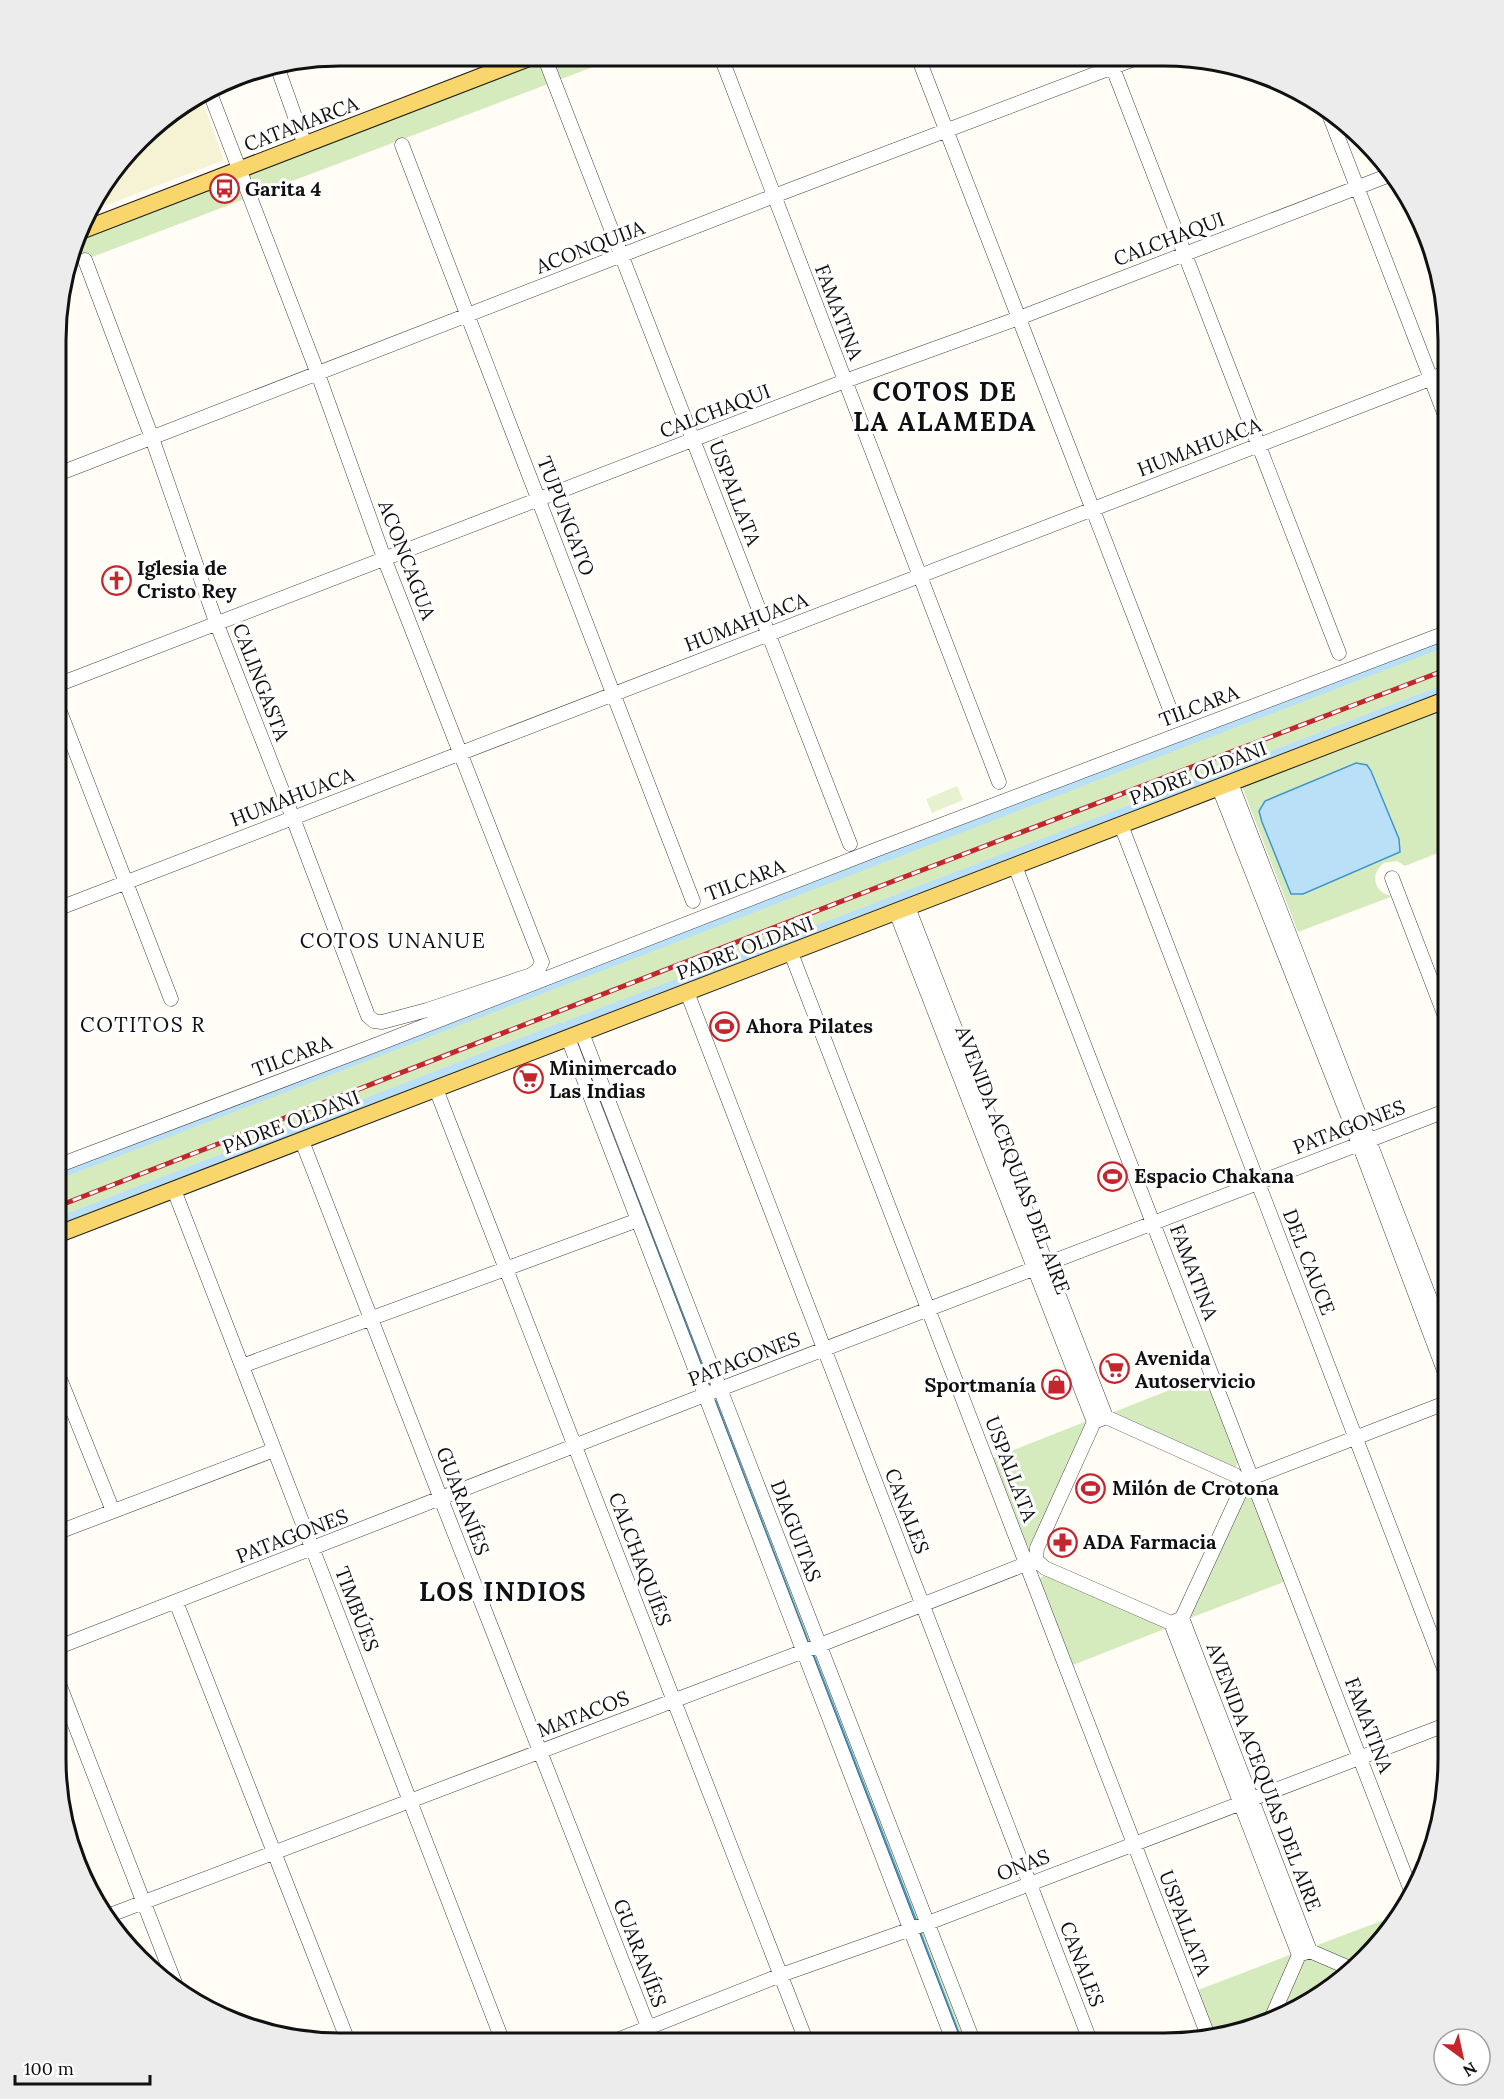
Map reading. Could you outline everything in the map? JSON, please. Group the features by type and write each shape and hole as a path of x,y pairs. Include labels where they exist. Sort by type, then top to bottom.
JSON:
{"main road":[{"name":"CATAMARCA","path":"90,227 508,66"},
{"name":"PADRE OLDANI","path":"66,1231 1438,703"}],"street":[{"name":"USPALLATA","path":"548,66 850,844"},
{"name":"FAMATINA","path":"725,66 999,782"},
{"path":"922,66 1173,717"},
{"name":"ACONQUIJA","path":"66,471 947,131 1101,66"},
{"path":"1113,66 1339,653"},
{"path":"279,73 305,145"},
{"name":"ACONCAGUA","path":"212,98 318,374 384,558 542,962 538,970 531,975 427,1010 382,1022 374,1021 368,1016"},
{"path":"1334,126 1438,397"},
{"name":"TUPUNGATO","path":"402,145 693,901"},
{"name":"CALCHAQUI","path":"66,681 216,622 539,501 845,381 1019,318 1384,177"},
{"name":"CALINGASTA","path":"85,260 152,438 216,622 368,1016"},
{"name":"HUMAHUACA","path":"66,905 1438,376"},
{"name":"TILCARA","path":"66,1163 1438,636"},
{"path":"66,727 171,999"},
{"path":"1225,786 1364,1142 1438,1321"},
{"name":"DEL CAUCE","path":"1121,825 1438,1653"},
{"name":"FAMATINA","path":"1015,866 1154,1222 1247,1479 1360,1757 1408,1883"},
{"path":"1392,879 1438,998"},
{"name":"AVENIDA ACEQUIAS DEL AIRE","path":"902,910 1100,1420"},
{"name":"USPALLATA","path":"791,953 928,1309 1031,1562 1134,1844 1206,2030"},
{"name":"CANALES","path":"687,992 1087,2033"},
{"name":"DIAGUITAS","path":"575,1036 638,1220 950,2033"},
{"name":"DIAGUITAS","path":"575,1036 720,1389 970,2033"},
{"name":"CALCHAQUÍES","path":"436,1089 803,2033"},
{"name":"PATAGONES","path":"66,1644 720,1389 1438,1114"},
{"name":"GUARANÍES","path":"302,1141 651,2033"},
{"path":"1364,1142 1438,1353"},
{"name":"TIMBÚES","path":"174,1190 500,2033"},
{"path":"242,1366 638,1220"},
{"path":"66,1394 113,1511"},
{"path":"1247,1479 1177,1620 1031,1562 1100,1420 1247,1479 1438,1406"},
{"path":"66,1529 274,1450"},
{"name":"MATACOS","path":"114,1913 820,1645 1031,1562"},
{"path":"176,1602 345,2033"},
{"name":"AVENIDA ACEQUIAS DEL AIRE","path":"1177,1620 1304,1953"},
{"path":"66,1702 172,1975"},
{"name":"ONAS","path":"634,2033 781,1975 928,1923 1438,1728"},
{"path":"1276,2009 1304,1953 1343,1966"}],"shaded area":[{"path":"203,103 224,160 100,208 123,173 146,146 173,123"}],"green space":[{"path":"508,66 596,66 77,263 90,227"},
{"path":"1438,636 1438,703 66,1231 66,1163"},
{"path":"1438,709 1438,853 1405,866 1397,861 1384,863 1379,867 1375,878 1378,888 1381,892 1393,896 1298,932 1241,784"},
{"path":"957,786 963,800 932,813 926,799"},
{"path":"578,1040 712,1386 709,1388 575,1042"},
{"path":"1205,1376 1238,1461 1237,1466 1232,1468 1109,1414"},
{"path":"711,1398 717,1398 811,1642 807,1645"},
{"path":"1087,1421 1031,1547 1026,1545 993,1458"},
{"path":"1249,1495 1284,1582 1190,1618 1244,1496"},
{"path":"1046,1574 1167,1628 1073,1665 1039,1579"},
{"path":"815,1652 918,1918 915,1923 809,1655"},
{"path":"1386,1919 1349,1961 1315,1946"},
{"path":"924,1932 963,2033 953,2033 916,1933"},
{"path":"1292,1954 1292,1959 1268,2012 1235,2024 1213,2029 1198,1990"},
{"path":"1308,1956 1340,1969 1316,1987 1280,2007 1299,1965"}],"water":[{"path":"1356,763 1367,765 1371,771 1399,839 1400,852 1303,894 1291,894 1259,811 1265,801"}],"waterway":[{"path":"66,1172 1438,645"},
{"path":"900,898 1438,692"},
{"path":"569,1025 895,900"},
{"path":"66,1219 562,1027"},
{"path":"622,1160 709,1385"},
{"path":"715,1401 807,1640"},
{"path":"813,1655 915,1919"},
{"path":"920,1933 958,2033"}],"railway":[{"path":"66,1203 891,882 1438,673"}],"place":[{"name":"Garita 4","path":"224,189"},
{"name":"Iglesia de Cristo Rey","path":"116,580"},
{"name":"Ahora Pilates","path":"725,1026"},
{"name":"Minimercado Las Indias","path":"528,1079"},
{"name":"Espacio Chakana","path":"1113,1176"},
{"name":"Avenida Autoservicio","path":"1114,1369"},
{"name":"Sportmanía","path":"1057,1385"},
{"name":"Milón de Crotona","path":"1091,1488"},
{"name":"ADA Farmacia","path":"1062,1542"}],"district":[{"name":"COTOS DE LA ALAMEDA","path":"945,406"},
{"name":"COTOS UNANUE","path":"393,941"},
{"name":"COTITOS R","path":"143,1025"},
{"name":"LOS INDIOS","path":"503,1592"}]}
